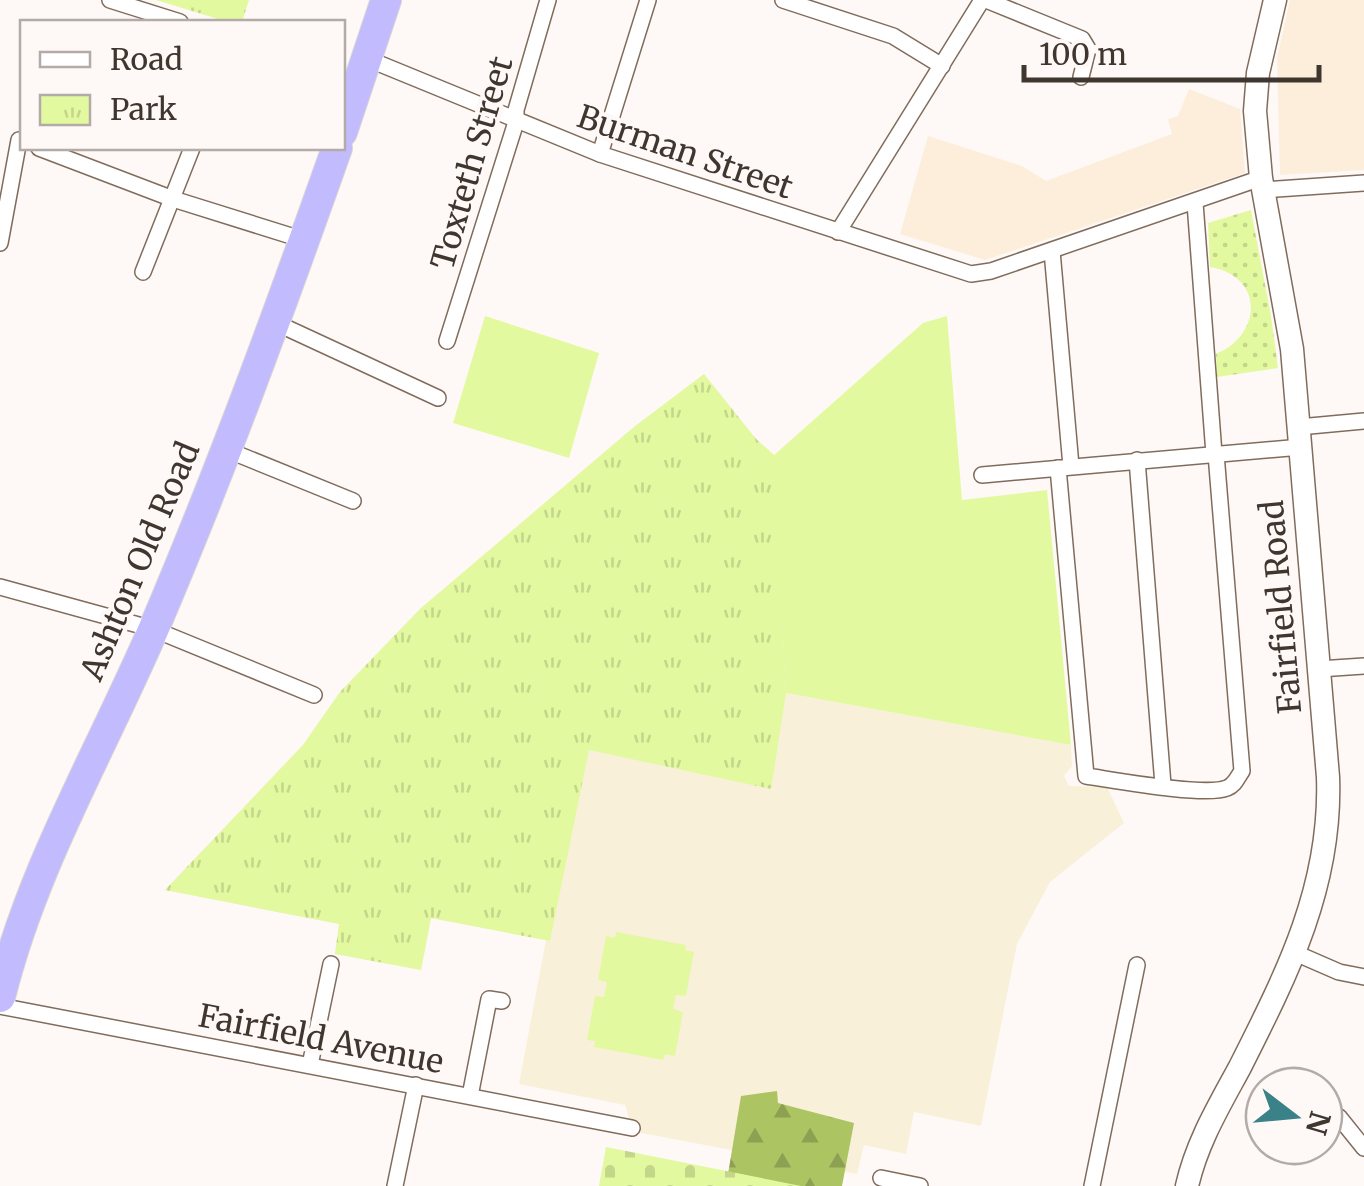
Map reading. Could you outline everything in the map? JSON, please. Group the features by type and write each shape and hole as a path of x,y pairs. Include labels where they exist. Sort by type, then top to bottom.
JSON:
{"highway":[{"path":"345,124 386,0"},
{"name":"Ashton Old Road","path":"0,998 4,964 32,891 154,628 274,322 336,150"}],"street":[{"path":"110,0 174,20"},
{"name":"Toxteth Street","path":"447,341 516,122 516,110 548,0"},
{"path":"600,154 648,0"},
{"path":"783,0 893,36 942,66"},
{"path":"838,232 984,0 1082,39 1088,48 1082,77"},
{"name":"Fairfield Road","path":"1187,1186 1200,1143 1294,952 1319,880 1328,832 1328,776 1300,437 1287,318 1262,184 1255,97 1275,0"},
{"name":"Burman Street","path":"368,59 600,154 971,274 991,272 1052,251"},
{"path":"0,242 20,145"},
{"path":"44,150 304,240"},
{"path":"143,272 191,150"},
{"path":"1195,204 1242,771 1224,790 1086,776 1052,251 1195,204 1262,184 1364,182"},
{"path":"274,322 438,398"},
{"path":"982,475 1215,454 1364,421"},
{"path":"225,448 353,500"},
{"path":"1137,460 1163,786"},
{"path":"0,587 154,628 314,696"},
{"path":"1319,669 1364,666"},
{"path":"1294,952 1339,972 1364,977"},
{"path":"310,1064 331,964"},
{"path":"1092,1186 1137,965"},
{"path":"470,1096 489,999 502,1000"},
{"name":"Fairfield Avenue","path":"0,1006 632,1128"},
{"path":"395,1186 416,1085"},
{"path":"1344,1124 1364,1148"},
{"path":"881,1178 920,1186"}],"shaded area":[{"path":"1290,0 1364,0 1364,170 1280,175 1277,58"},
{"path":"1189,89 1240,109 1245,173 985,260 900,234 928,136 1022,166 1046,181 1172,134 1168,119 1178,116"},
{"path":"704,374 756,439 774,455 786,693 1071,745 1072,766 1064,776 1069,786 1107,787 1124,823 1050,882 1017,944 981,1126 914,1112 906,1154 864,1145 857,1174 626,1130 629,1118 625,1105 519,1084 546,940 431,918 421,970 335,954 339,924 165,890 303,745 340,692 420,609 634,427"}],"green space":[{"path":"156,0 249,0 243,20 221,20"},
{"path":"1251,210 1278,368 1217,377 1216,354 1242,333 1251,306 1240,282 1210,267 1208,223"},
{"path":"485,316 599,353 569,458 453,423"},
{"path":"947,316 962,500 1047,490 1071,745 786,693 773,456 923,323"},
{"path":"704,374 756,439 774,455 786,693 771,789 589,750 550,941 431,918 421,970 335,954 339,924 165,890 303,745 340,692 420,609 634,427"},
{"path":"616,932 686,945 685,950 694,952 686,996 676,995 673,1009 683,1012 675,1056 665,1054 663,1060 594,1047 595,1041 587,1040 595,996 604,997 607,982 598,980 606,936 615,938"},
{"path":"777,1091 778,1103 854,1123 842,1186 726,1186 741,1096"},
{"path":"606,1147 801,1186 599,1186"}]}
